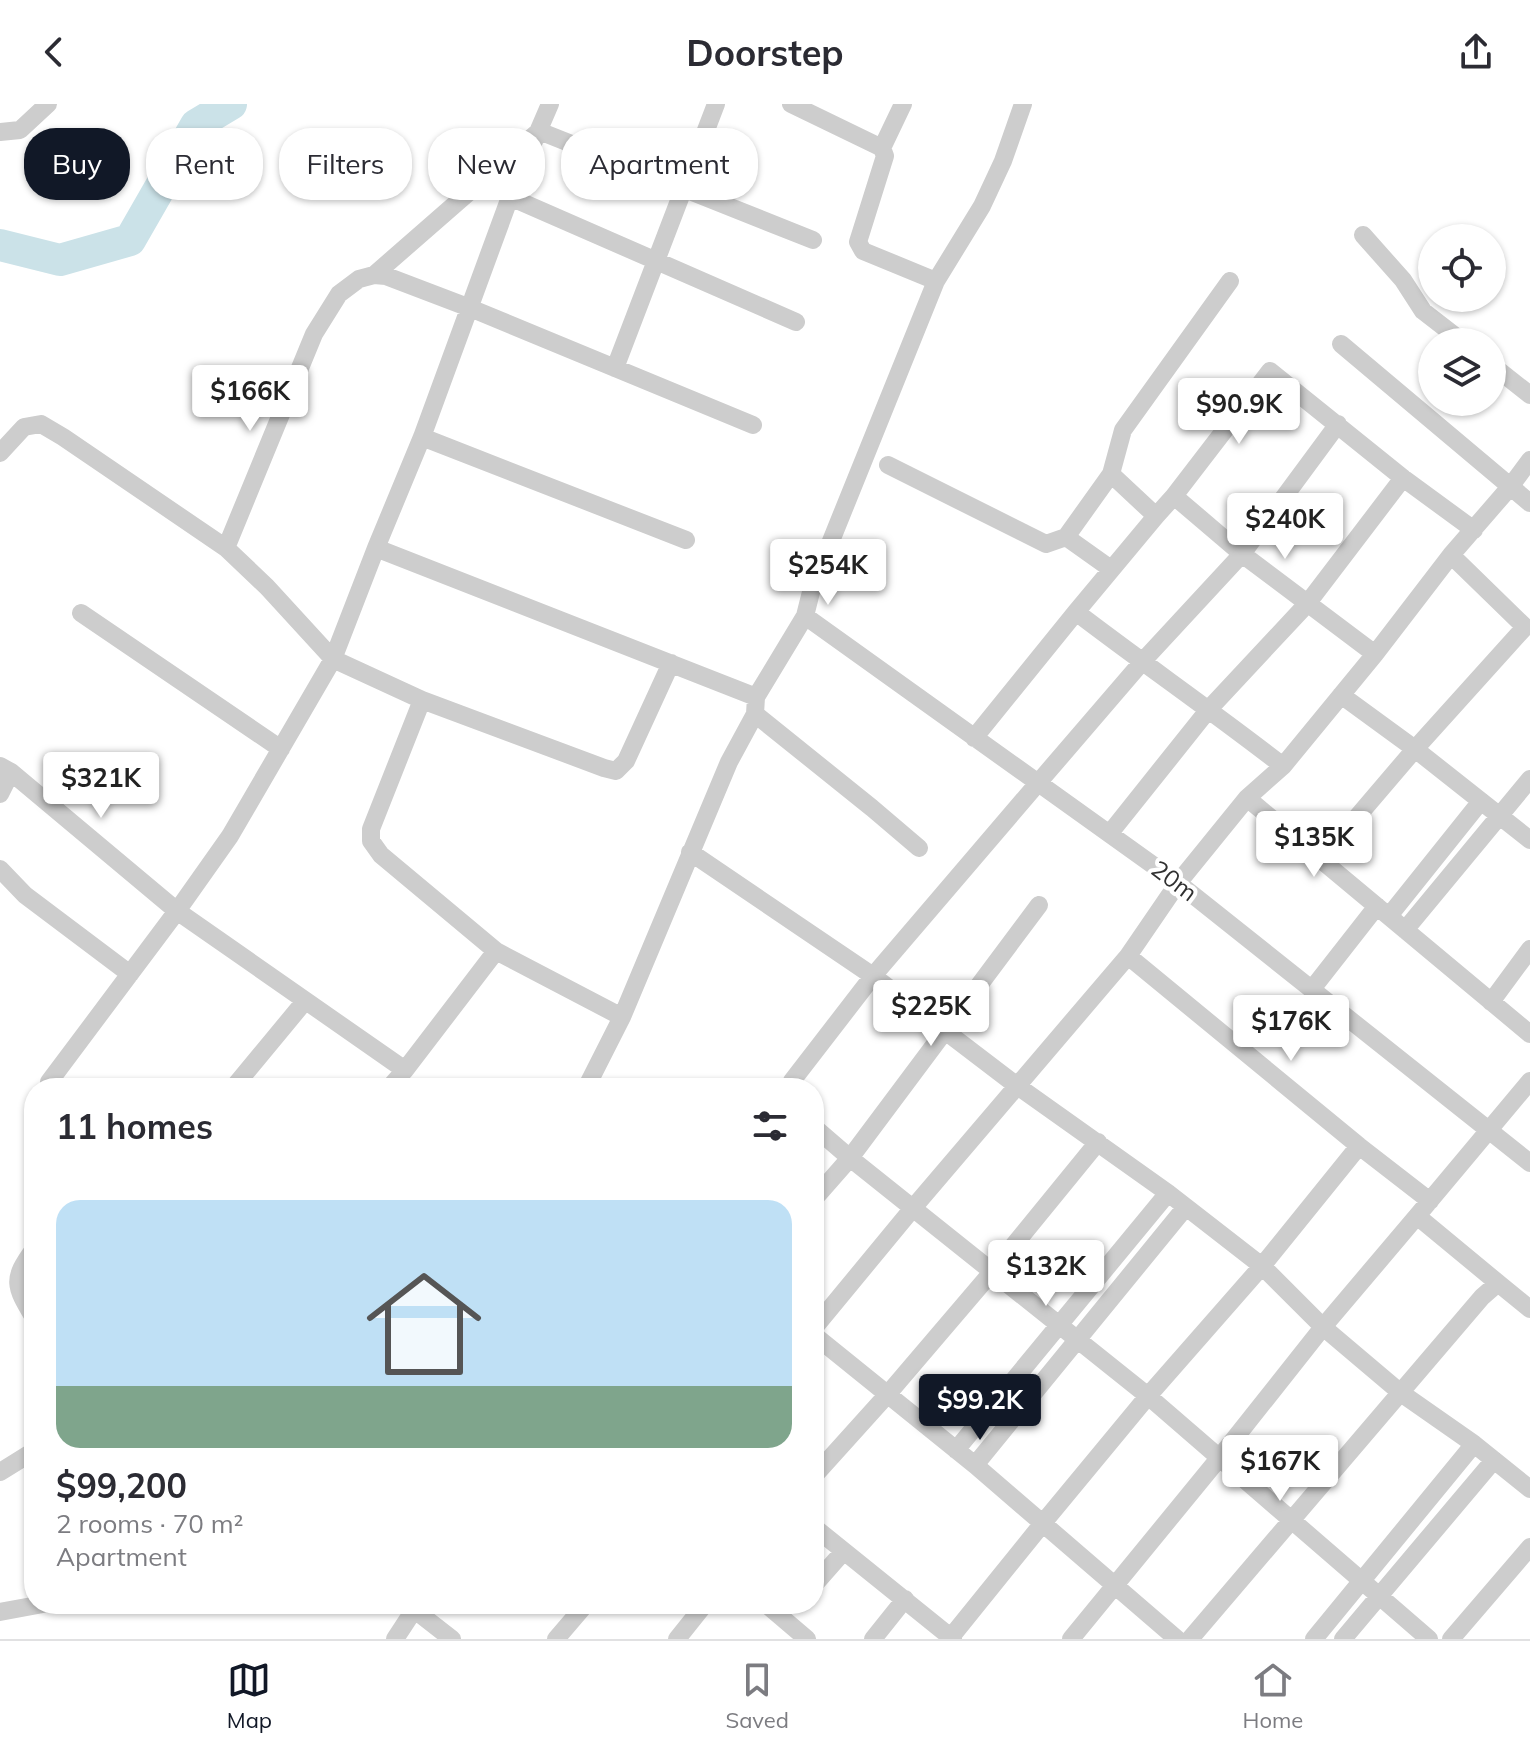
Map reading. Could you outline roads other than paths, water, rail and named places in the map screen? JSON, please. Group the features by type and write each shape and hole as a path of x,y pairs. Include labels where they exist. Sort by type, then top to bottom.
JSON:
{"street":[{"path":"0,132 20,130 48,104"},
{"path":"540,128 550,104"},
{"path":"707,128 716,104"},
{"path":"791,104 882,148 885,156 858,242 863,251 936,281"},
{"path":"882,148 903,104"},
{"path":"591,1078 622,1017 755,705 805,616 812,588 936,281 982,206 1003,161 1023,104"},
{"path":"374,275 460,200"},
{"path":"52,1078 230,836 333,659 422,437 509,200"},
{"path":"517,200 796,322"},
{"path":"615,368 680,200"},
{"path":"712,200 813,240"},
{"path":"1363,235 1403,280 1423,311 1445,328"},
{"path":"226,548 314,334 339,294 359,279 374,275 386,276 470,308 753,425"},
{"path":"888,465 1046,544 1066,537 1111,474 1123,430 1230,281"},
{"path":"1341,344 1530,503"},
{"path":"974,738 1174,496 1270,371 1403,478 1474,530"},
{"path":"1506,376 1530,395"},
{"path":"0,453 24,427 41,424 226,548 267,587 333,659 422,700 604,768 616,771 626,761 671,663"},
{"path":"794,1078 873,976 1142,662 1242,554 1338,424"},
{"path":"422,437 686,540"},
{"path":"824,1316 1128,956 1178,883 1247,798 1283,766 1530,460"},
{"path":"1111,474 1156,516"},
{"path":"1110,833 1209,709 1307,604 1403,478"},
{"path":"1174,496 1242,554 1375,654"},
{"path":"1066,537 1111,569"},
{"path":"376,548 671,663 755,705 919,848"},
{"path":"1322,858 1415,749 1528,630 1451,555"},
{"path":"1076,612 1283,766"},
{"path":"81,613 281,749"},
{"name":"20m","path":"805,616 1178,883 1530,1163"},
{"path":"1341,695 1530,840"},
{"path":"422,700 371,829 371,841 381,855 496,951 622,1017"},
{"path":"0,794 6,769 177,911 405,1070"},
{"path":"1405,930 1530,779"},
{"path":"1247,798 1530,1034"},
{"path":"1312,989 1481,801"},
{"path":"690,852 873,976 1016,1085 1168,1193 1262,1266 1323,1327 1401,1393 1474,1444 1530,1489"},
{"path":"0,869 25,895 130,974"},
{"path":"824,1188 850,1158 1039,905"},
{"path":"1491,1002 1530,949"},
{"path":"398,1078 496,951"},
{"path":"1128,956 1430,1201"},
{"path":"241,1078 305,1001"},
{"path":"1071,1639 1323,1327 1530,1081"},
{"path":"824,1136 1148,1396 1429,1639"},
{"path":"824,1465 992,1272 1098,1142"},
{"path":"824,1536 952,1638 1148,1396 1262,1266 1359,1146"},
{"path":"956,1450 1168,1193"},
{"path":"975,1465 1185,1208"},
{"path":"1417,1216 1530,1309"},
{"path":"24,1263 17,1279 24,1301"},
{"path":"1190,1639 1482,1297 1498,1283"},
{"path":"824,1343 975,1465 1177,1639"},
{"path":"1314,1639 1474,1444"},
{"path":"0,1472 24,1457"},
{"path":"1343,1639 1494,1460"},
{"path":"1451,1639 1530,1547"},
{"path":"824,1574 843,1552"},
{"path":"873,1639 905,1599"},
{"path":"0,1612 24,1608"},
{"path":"395,1639 408,1614"},
{"path":"420,1614 452,1639"},
{"path":"556,1639 577,1614"},
{"path":"677,1639 697,1614"},
{"path":"778,1614 805,1639"},
{"path":"784,1619 788,1614"}],"waterway":[{"path":"0,245 60,260 130,240 196,125 231,104"}]}
